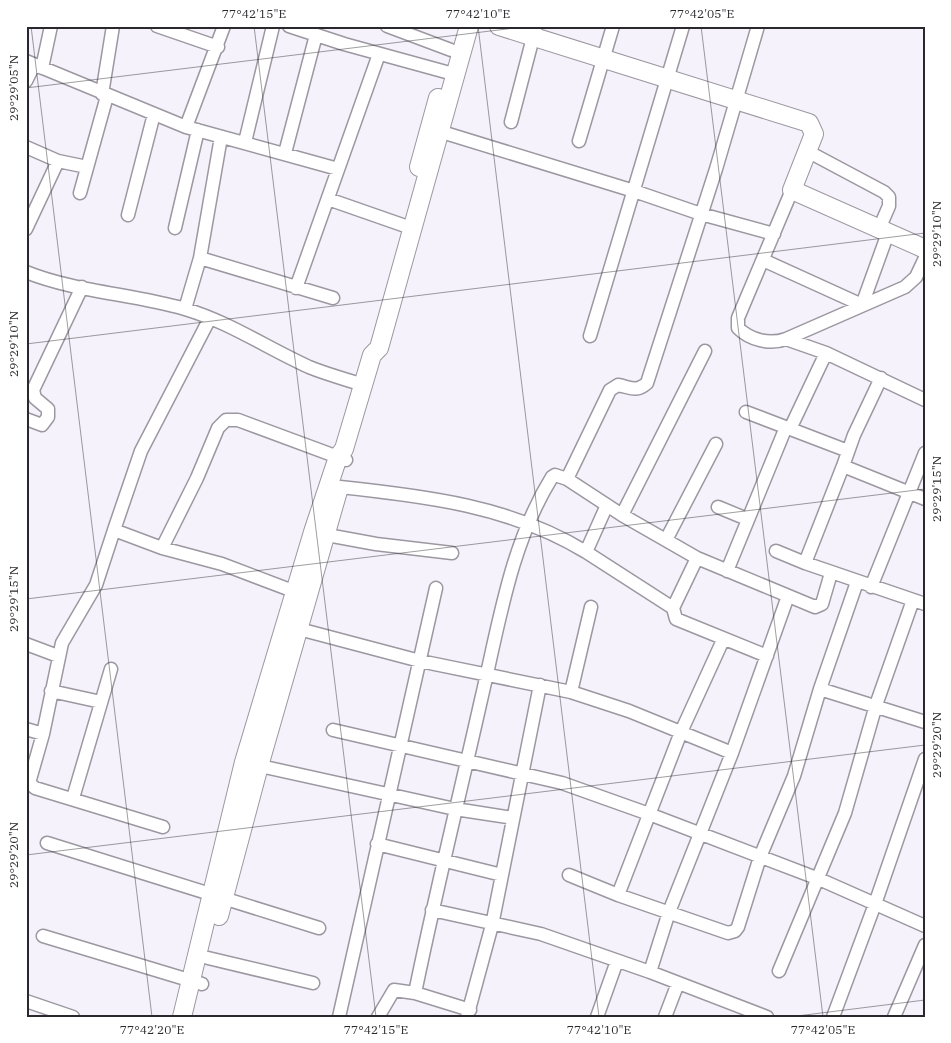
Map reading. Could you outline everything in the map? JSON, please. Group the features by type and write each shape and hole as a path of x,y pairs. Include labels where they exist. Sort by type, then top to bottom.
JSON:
{"street":[{"path":"26,81 51,26"},
{"path":"80,193 105,95 113,26"},
{"path":"156,26 218,47"},
{"path":"176,228 192,129 224,26"},
{"path":"245,142 273,26"},
{"path":"289,26 378,54 451,73"},
{"path":"387,26 451,50"},
{"path":"451,73 451,50 457,26"},
{"path":"193,1017 196,983 252,764 362,385 372,355 379,348 408,227 435,130 451,73 469,26"},
{"path":"499,26 534,32 603,59 809,123 814,134 738,318 737,324 743,332 766,342 777,342 786,339 912,282 925,258"},
{"path":"580,141 613,26"},
{"path":"590,336 684,26"},
{"path":"567,479 610,390 618,385 628,389 639,389 647,383 737,100 758,26"},
{"path":"511,122 534,32"},
{"path":"285,153 316,35"},
{"path":"296,288 378,54"},
{"path":"34,65 192,129 338,169"},
{"path":"128,215 154,114"},
{"path":"435,130 634,190 701,214 774,234"},
{"path":"186,310 200,258 221,137"},
{"path":"26,148 58,161 87,167"},
{"path":"807,151 884,192 889,197 889,206 883,231 862,305"},
{"path":"26,229 58,161"},
{"path":"792,190 925,249"},
{"path":"328,199 408,227"},
{"path":"200,258 333,298"},
{"path":"763,260 862,305"},
{"path":"26,272 53,283 138,297 210,318 309,367 362,385"},
{"path":"26,419 42,425 48,417 48,409 36,398 33,390 82,287"},
{"path":"163,827 73,798 35,788 29,784 43,734 58,656 67,632 96,585 141,450 210,318"},
{"path":"786,339 826,353 925,400"},
{"path":"622,515 705,351"},
{"path":"727,571 747,519 788,428 826,353"},
{"path":"805,563 848,451 881,378"},
{"path":"746,412 848,451"},
{"path":"162,548 197,478 218,428 226,420 238,420 343,455"},
{"path":"666,540 716,444"},
{"path":"871,587 925,453"},
{"path":"252,764 299,629 302,594 326,535 340,487 343,455"},
{"path":"843,466 925,499"},
{"path":"415,993 454,809 487,676 503,599 527,523 552,477 555,475 567,479 622,515 697,558 815,607 822,604 830,573"},
{"path":"340,487 419,495 466,504 527,523 564,538 673,608"},
{"path":"586,552 607,505"},
{"path":"718,507 747,519"},
{"path":"114,530 162,548 222,564 302,594"},
{"path":"326,535 376,544 452,553"},
{"path":"776,551 830,573 919,602 876,705 844,813 779,970"},
{"path":"697,558 673,608 676,619 767,656"},
{"path":"569,875 618,895 725,932 735,931 760,857 794,776 820,689 858,582"},
{"path":"339,1017 436,588"},
{"path":"650,972 669,912 732,753 788,596"},
{"path":"572,692 591,607"},
{"path":"299,629 420,661 572,692 629,711 732,753"},
{"path":"618,895 682,732 724,640"},
{"path":"26,644 58,656"},
{"path":"73,798 111,669"},
{"path":"378,1017 394,990 415,993 468,1013 492,924 540,685"},
{"path":"820,689 876,705 925,722"},
{"path":"51,691 101,702"},
{"path":"26,729 43,734"},
{"path":"333,730 562,783 649,814 818,879 925,926"},
{"path":"833,1017 875,904 925,759"},
{"path":"252,764 454,809 513,818"},
{"path":"47,843 319,928"},
{"path":"377,844 502,874"},
{"path":"182,1017 208,958 218,895"},
{"path":"432,910 541,934 650,972 741,1012 767,1017"},
{"path":"43,936 196,983"},
{"path":"894,1017 925,945"},
{"path":"208,958 314,983"},
{"path":"597,1017 617,961"},
{"path":"665,1017 678,983"},
{"path":"26,1001 73,1017"}]}
